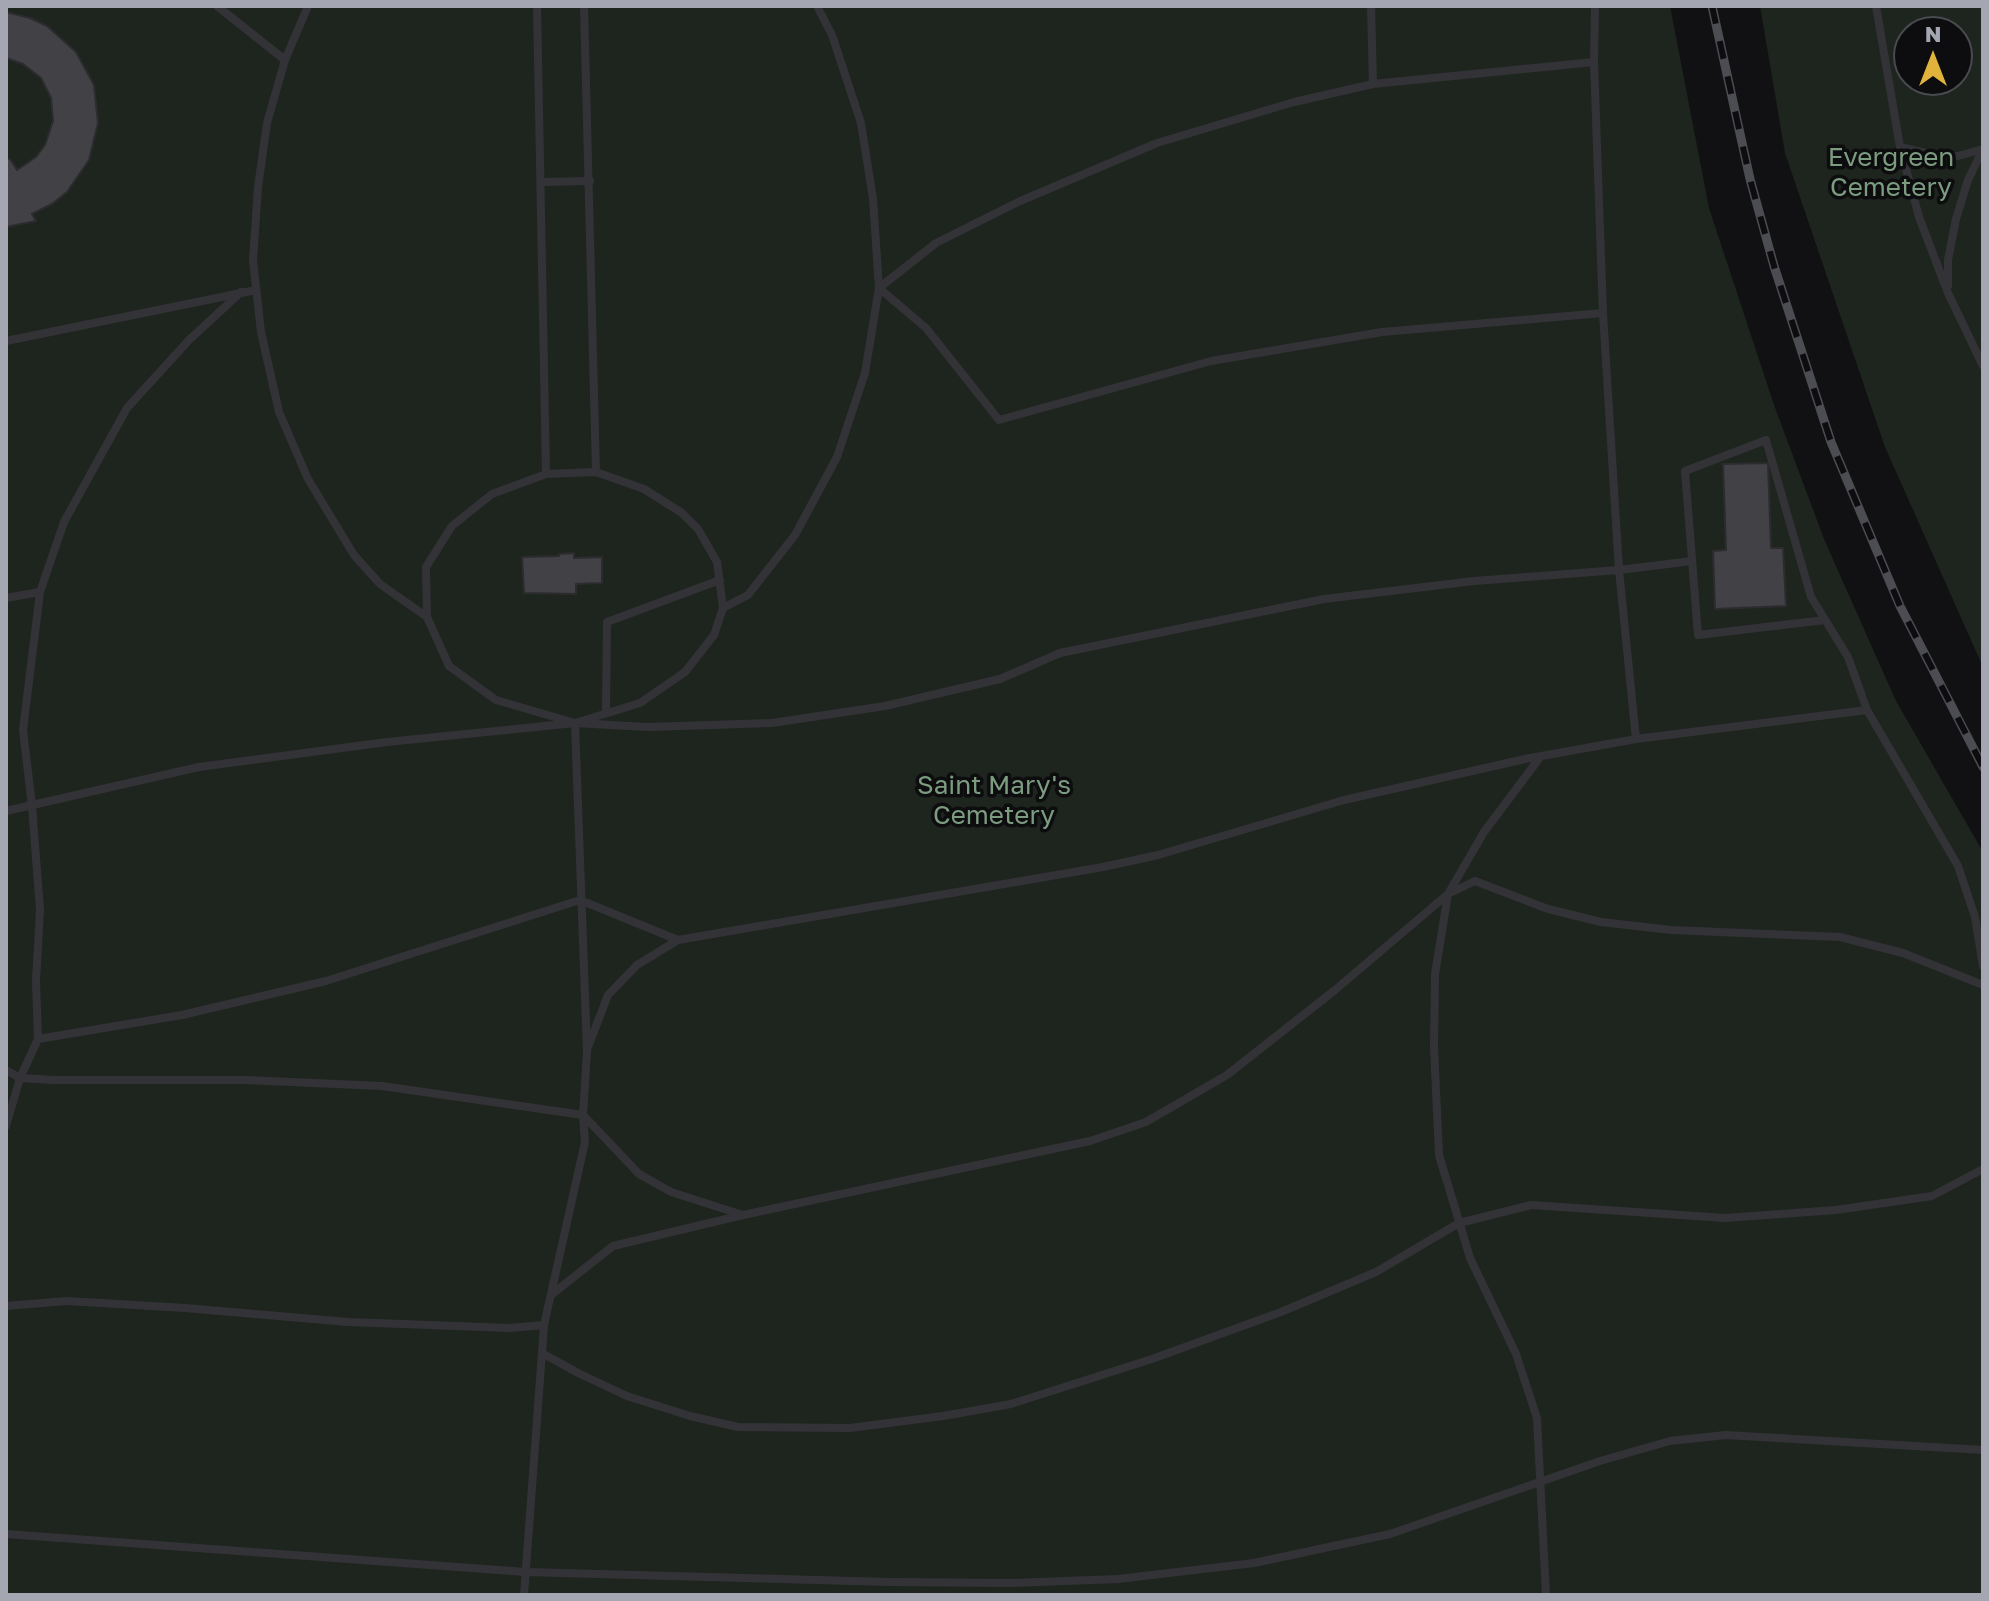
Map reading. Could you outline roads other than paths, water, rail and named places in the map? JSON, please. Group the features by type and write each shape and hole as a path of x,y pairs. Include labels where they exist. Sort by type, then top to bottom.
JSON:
{"lane":[{"path":"217,6 285,60"},
{"path":"308,6 285,60 267,123 258,187 253,260 261,332 279,412 308,479 354,555 380,584 427,617"},
{"path":"537,6 546,474"},
{"path":"584,6 596,472"},
{"path":"723,608 748,595 795,535 837,457 865,373 879,288 873,199 861,123 832,35 817,6"},
{"path":"1371,6 1373,84"},
{"path":"1595,6 1594,62 1603,313 1619,570 1636,739"},
{"path":"1876,6 1900,147 1919,217 1948,293 1983,366"},
{"path":"879,288 936,243 1018,202 1157,143 1294,102 1373,84 1594,62"},
{"path":"1900,147 1938,156 1958,156 1983,149"},
{"path":"1948,293 1948,260 1956,219 1968,180 1983,149"},
{"path":"541,182 590,181"},
{"path":"879,288 926,328 999,420 1211,361 1382,332 1603,313"},
{"path":"6,341 256,290"},
{"path":"6,1126 20,1078 38,1039 36,981 40,910 23,730 40,592 64,522 127,408 189,340 241,292"},
{"path":"1825,620 1698,635 1685,471 1766,440 1811,597 1848,657 1867,710 1958,866 1975,917 1983,966"},
{"path":"596,472 644,489 682,513 698,529 717,562 723,608 714,635 685,672 640,703 575,723 496,700 449,666 427,617 426,567 452,526 492,494 546,474 596,472"},
{"path":"6,811 199,767 387,742 575,723 648,727 772,723 885,706 1000,679 1060,653 1324,599 1474,581 1692,561"},
{"path":"606,713 607,622 720,580"},
{"path":"6,598 40,592"},
{"path":"587,1052 608,995 637,965 678,940 1103,867 1158,855 1344,800 1541,756 1636,739 1867,710"},
{"path":"524,1595 544,1325 585,1142 583,1115 587,1052 575,723"},
{"path":"1541,756 1484,832 1448,894 1435,974 1434,1047 1439,1155 1470,1258 1516,1354 1537,1418 1546,1595"},
{"path":"551,1295 613,1246 1090,1141 1146,1122 1227,1075 1335,990 1448,894 1475,881 1548,909 1601,922 1671,930 1840,937 1903,953 1983,985"},
{"path":"38,1039 182,1015 326,981 580,900 678,940"},
{"path":"6,1070 20,1078 245,1080 382,1086 583,1115 639,1174 671,1192 743,1215"},
{"path":"542,1353 627,1396 690,1416 738,1427 850,1428 1011,1404 1152,1359 1281,1312 1376,1272 1459,1223 1531,1205 1725,1218 1836,1210 1932,1196 1983,1169"},
{"path":"6,1306 67,1301 348,1322 510,1328 544,1325"},
{"path":"6,1534 526,1572 889,1582 1012,1583 1118,1579 1254,1563 1390,1534 1542,1480 1670,1441 1726,1435 1983,1450"}],"railway":[{"path":"1712,6 1750,179 1774,266 1831,442 1900,606 1983,767"}],"park label":[{"name":"Evergreen Cemetery","path":"1891,173"},
{"name":"Saint Mary's Cemetery","path":"994,801"}]}
